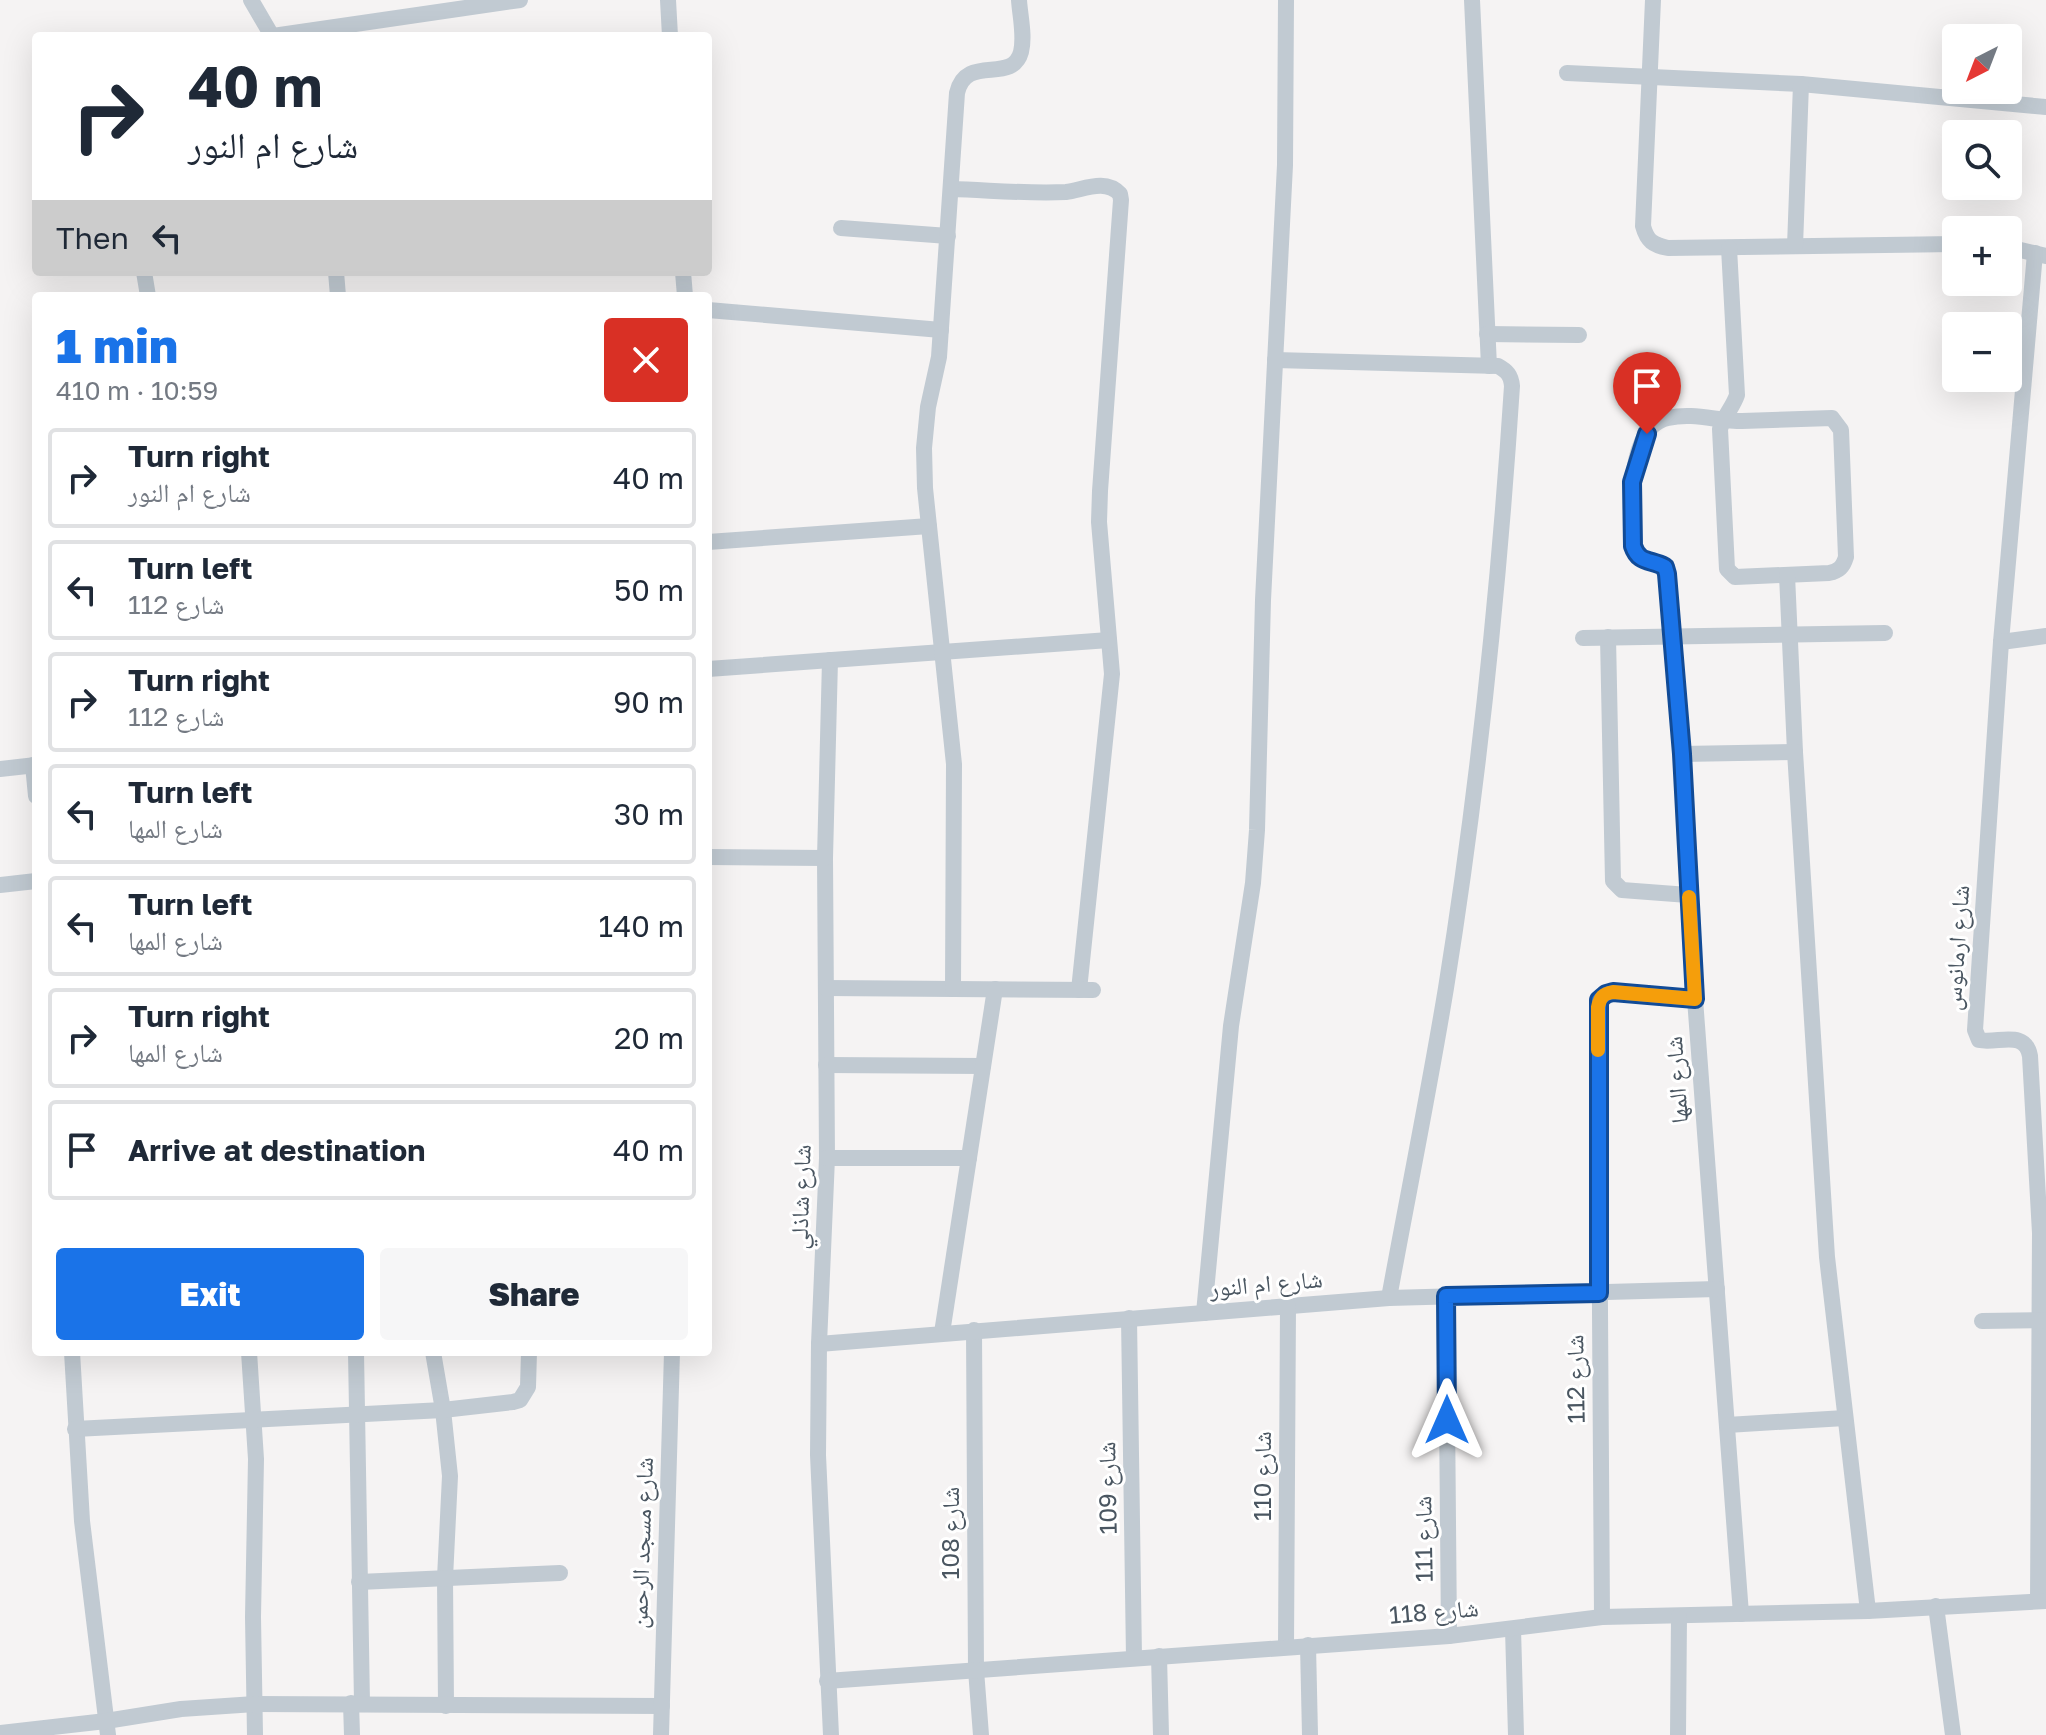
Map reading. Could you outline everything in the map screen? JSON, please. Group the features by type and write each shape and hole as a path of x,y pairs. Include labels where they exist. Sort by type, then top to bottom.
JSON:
{"street":[{"path":"251,0 270,32"},
{"path":"300,32 520,0"},
{"path":"668,0 670,32"},
{"path":"953,989 954,764 924,448 928,407 939,357 959,86 969,74 1002,69 1018,59 1021,51 1019,0"},
{"path":"1204,1313 1231,1026 1253,883 1260,771 1263,600 1285,165 1286,0"},
{"path":"1472,0 1489,366"},
{"path":"1653,0 1643,226 1646,237 1655,245 1668,248 1729,248 1942,244"},
{"path":"1567,73 1801,84 2046,107"},
{"path":"1795,246 1801,84"},
{"path":"826,988 1086,990 1112,674 1099,507 1120,194 1110,187 1097,186 1057,192 951,189"},
{"path":"841,228 948,236"},
{"path":"1723,419 1832,418 1841,430 1846,557 1837,572 1735,577 1727,569 1720,438 1723,419 1737,395 1729,248"},
{"name":"شارع ارمانوس","path":"2040,255 2001,642 1975,1030 1979,1040 2015,1038 2023,1041 2028,1048 2043,1320 2042,1601"},
{"path":"712,310 941,330"},
{"path":"1487,334 1579,335"},
{"path":"1275,360 1489,366 1506,370 1511,377 1503,527 1446,987 1389,1298"},
{"name":"شارع المها","path":"1723,419 1695,415 1665,418 1647,434 1632,482 1633,546 1636,555 1643,561 1665,567 1672,636 1682,754 1695,999 1741,1614"},
{"path":"712,542 929,526"},
{"path":"1787,575 1827,1257 1868,1611"},
{"path":"1583,638 1885,633"},
{"path":"2001,642 2046,636"},
{"path":"1608,637 1613,881 1622,890 1688,895"},
{"path":"712,669 1109,640"},
{"name":"شارع شاذلي","path":"830,660 825,858 827,1158 818,1455 831,1735"},
{"path":"1682,754 1795,752"},
{"path":"0,769 32,765"},
{"path":"712,857 825,858"},
{"path":"0,885 32,881"},
{"path":"942,1333 995,989"},
{"name":"شارع 112","path":"1602,1617 1599,1000 1613,992 1695,999"},
{"path":"826,1065 983,1066"},
{"path":"827,1158 969,1158"},
{"name":"شارع ام النور","path":"819,1344 1389,1298 1717,1289"},
{"name":"شارع 111","path":"1446,1296 1449,1636"},
{"name":"شارع 110","path":"1286,1646 1288,1306"},
{"name":"شارع 109","path":"1129,1318 1134,1658"},
{"path":"1982,1321 2043,1320"},
{"name":"شارع 108","path":"974,1330 976,1670 981,1735"},
{"path":"72,1356 82,1521 107,1728"},
{"path":"249,1356 255,1420 255,1735"},
{"path":"352,1735 356,1703 359,1582 356,1356"},
{"path":"434,1356 450,1476 445,1578 446,1706"},
{"path":"75,1429 443,1410 520,1400 528,1387 529,1356"},
{"name":"شارع مسجد الرحمن","path":"661,1735 672,1356"},
{"path":"1727,1425 1845,1418"},
{"path":"359,1582 560,1573"},
{"name":"شارع 118","path":"827,1681 1449,1636 1602,1617 1868,1611 2042,1601"},
{"path":"1936,1606 1953,1735"},
{"path":"1678,1735 1679,1616"},
{"path":"1513,1629 1516,1735"},
{"path":"1308,1645 1310,1735"},
{"path":"1159,1656 1161,1735"},
{"path":"0,1733 107,1728 181,1709 255,1704 662,1706"}],"slow traffic":[{"path":"1598,1050 1598,1007 1602,996 1613,992 1695,999 1689,897"}],"route":[{"path":"1447,1420 1446,1296 1599,1293 1599,1000 1613,992 1695,999 1682,754 1667,574 1665,567 1659,563 1643,561 1636,555 1633,546 1632,482 1647,434"}]}
